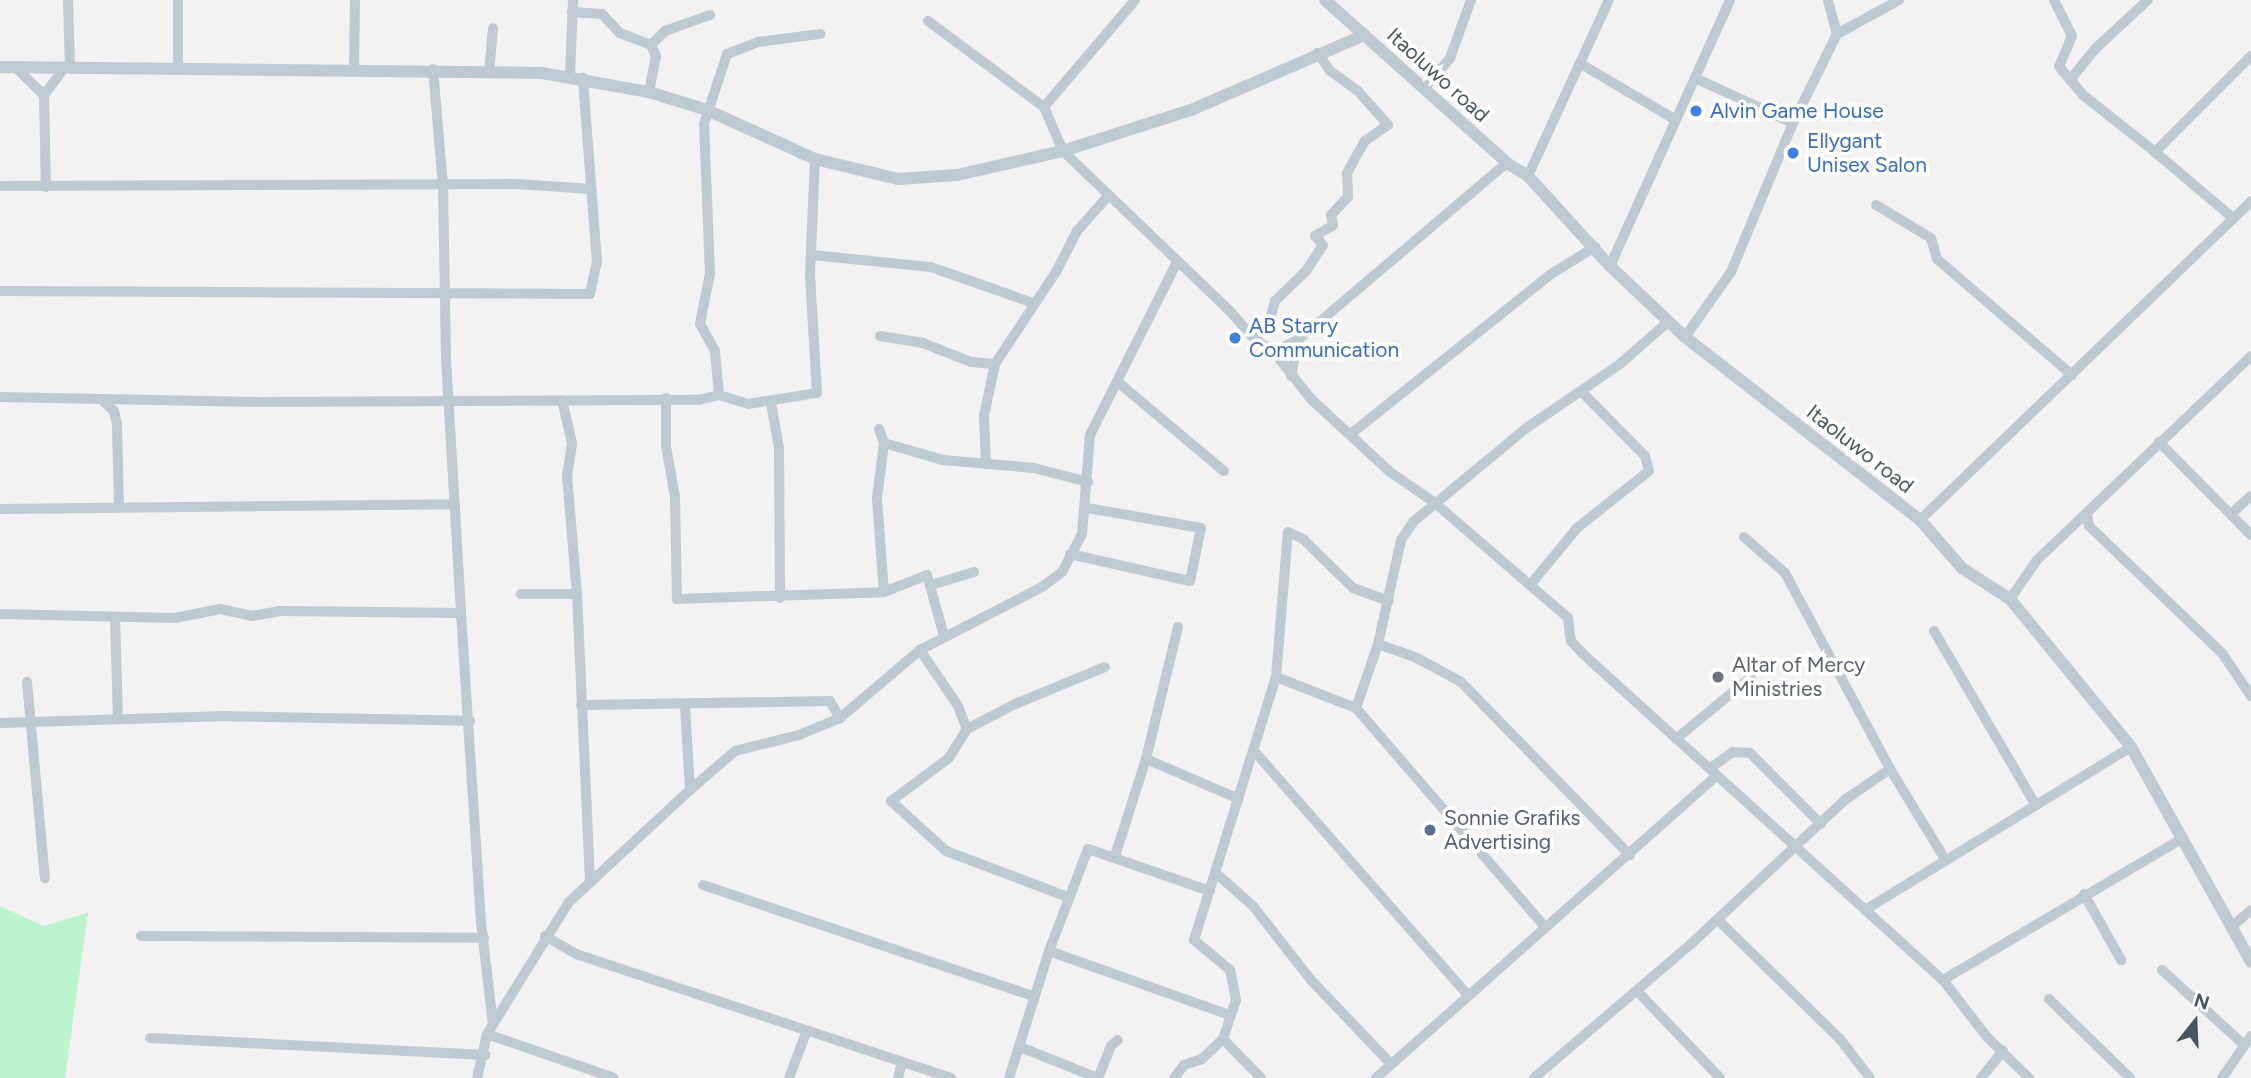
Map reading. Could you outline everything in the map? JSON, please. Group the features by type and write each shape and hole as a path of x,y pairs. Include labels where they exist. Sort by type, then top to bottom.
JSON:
{"street":[{"path":"46,187 44,95 68,67 68,0"},
{"path":"178,0 178,68"},
{"path":"354,69 355,0"},
{"path":"0,291 590,294 597,262 577,77 573,0"},
{"path":"1044,107 1135,0"},
{"name":"Itaoluwo road","path":"1325,0 1426,86 1507,163 1528,176 1610,266 1685,337 1920,520 1962,568 2010,599 2131,747 2251,962"},
{"path":"1426,86 1450,58 1471,0"},
{"path":"1528,176 1609,0"},
{"path":"1610,266 1730,0"},
{"path":"1828,0 1837,34"},
{"path":"1685,337 1731,272 1793,123 1837,34 1899,0"},
{"path":"2054,0 2072,36 2059,66 2070,80 2233,218"},
{"path":"2070,80 2095,49 2148,0"},
{"path":"572,12 602,14 620,33 651,45 656,56 649,92"},
{"path":"651,45 665,31 710,15"},
{"path":"928,21 1044,107 1063,151 1254,339 1274,352 1291,376 1390,471 1435,503 1568,618 1573,645 1943,980 2029,1078"},
{"path":"489,73 493,28"},
{"path":"719,395 715,351 700,324 709,293 702,134 707,110 727,54 758,42 820,34"},
{"path":"0,67 433,69 577,77 649,92 707,110 815,159 871,174 912,178 957,175 1063,151 1191,110 1364,35"},
{"path":"1254,339 1274,313 1275,301 1306,271 1323,245 1315,236 1333,225 1331,215 1348,197 1348,173 1365,141 1388,125 1358,91 1330,71 1318,53"},
{"path":"2155,152 2251,56"},
{"path":"1581,64 1676,120"},
{"path":"16,68 44,95"},
{"path":"433,69 443,185 448,398 490,1029 486,1055 477,1078"},
{"path":"1695,78 1793,123"},
{"path":"0,397 104,402 448,398 699,400 719,395 738,404 771,403 817,393 812,255 815,159"},
{"path":"1274,352 1298,340 1507,163"},
{"path":"0,186 443,185 591,189"},
{"path":"986,464 984,416 995,364 1056,272 1077,231 1109,195"},
{"path":"1920,520 2251,201"},
{"path":"1876,205 1931,238 1937,259 2072,374"},
{"path":"1352,433 1551,274 1595,247"},
{"path":"812,255 930,267 1033,303"},
{"path":"490,1029 545,936 590,880 735,751 799,735 840,718 920,649 1053,580 1069,564 1070,554 1079,545 1087,508 1090,435 1119,383 1177,262"},
{"path":"1356,708 1378,644 1401,540 1413,522 1525,429 1581,391 1668,322"},
{"path":"880,336 923,342 971,362 995,364"},
{"path":"1291,376 1298,340"},
{"path":"2010,599 2036,561 2251,356"},
{"path":"1119,383 1224,471"},
{"path":"1531,584 1577,528 1649,471 1645,456 1581,391"},
{"path":"666,398 666,446 675,497 677,599 780,598 884,592 927,575 944,636"},
{"path":"562,400 572,443 568,477 577,594 590,880"},
{"path":"104,402 114,411 117,424 119,507"},
{"path":"771,403 779,448 780,598"},
{"path":"879,429 884,443 877,498 884,592"},
{"path":"2159,442 2251,535"},
{"path":"884,443 955,463 1034,468 1088,482"},
{"path":"2232,513 2251,496"},
{"path":"0,509 455,504"},
{"path":"1070,554 1190,581 1201,528 1087,508"},
{"path":"2087,514 2089,526 2222,653 2251,696"},
{"path":"1174,1078 1184,1065 1202,1059 1223,1039 1236,999 1233,975 1194,940 1217,874 1276,677 1288,532 1303,539 1353,588 1389,601"},
{"path":"1744,537 1785,573 1890,769 1945,859"},
{"path":"931,585 974,572"},
{"path":"521,594 577,594"},
{"path":"0,614 185,618 220,609 252,616 281,611 461,613"},
{"path":"115,617 118,719"},
{"path":"1115,856 1146,759 1178,627"},
{"path":"1934,631 2035,804"},
{"path":"1378,644 1417,658 1461,682 1630,855"},
{"path":"920,649 958,706 967,729"},
{"path":"1068,897 946,851 891,801 949,758 967,729 1015,704 1105,667"},
{"path":"1276,677 1356,708 1545,927"},
{"path":"1676,739 1751,677"},
{"path":"27,682 45,878"},
{"path":"581,705 685,706 830,701 840,718"},
{"path":"685,706 690,790"},
{"path":"0,723 118,719 470,721"},
{"path":"1865,910 2131,747"},
{"path":"1255,752 1467,995"},
{"path":"1376,1078 1467,995 1630,855 1733,752 1750,753 1821,824"},
{"path":"1146,759 1239,799"},
{"path":"1534,1078 1718,920 1846,799 1890,769"},
{"path":"1943,980 2084,894 2183,838"},
{"path":"1009,1078 1049,951 1088,849 1115,856 1210,891"},
{"path":"1217,874 1252,906 1311,980 1390,1063"},
{"path":"703,885 1034,996"},
{"path":"2084,894 2121,960"},
{"path":"2231,927 2251,910"},
{"path":"1718,920 1840,1039 1870,1078"},
{"path":"141,936 484,938"},
{"path":"545,936 576,954 951,1078"},
{"path":"1049,951 1230,1015"},
{"path":"2162,970 2247,1040 2222,1078"},
{"path":"1637,991 1720,1078"},
{"path":"2049,999 2130,1078"},
{"path":"490,1029 614,1078"},
{"path":"789,1078 806,1032"},
{"path":"150,1038 486,1055"},
{"path":"1223,1039 1261,1078"},
{"path":"1020,1047 1098,1078 1111,1046 1118,1040"},
{"path":"1981,1078 2003,1051"},
{"path":"898,1078 902,1062"}],"green space":[{"path":"0,906 43,926 88,913 65,1078 0,1078"}],"place":[{"name":"Alvin Game House","path":"1696,111"},
{"name":"Ellygant Unisex Salon","path":"1793,153"},
{"name":"AB Starry Communication","path":"1235,338"},
{"name":"Altar of Mercy Ministries","path":"1718,677"},
{"name":"Sonnie Grafiks Advertising","path":"1430,830"}]}
